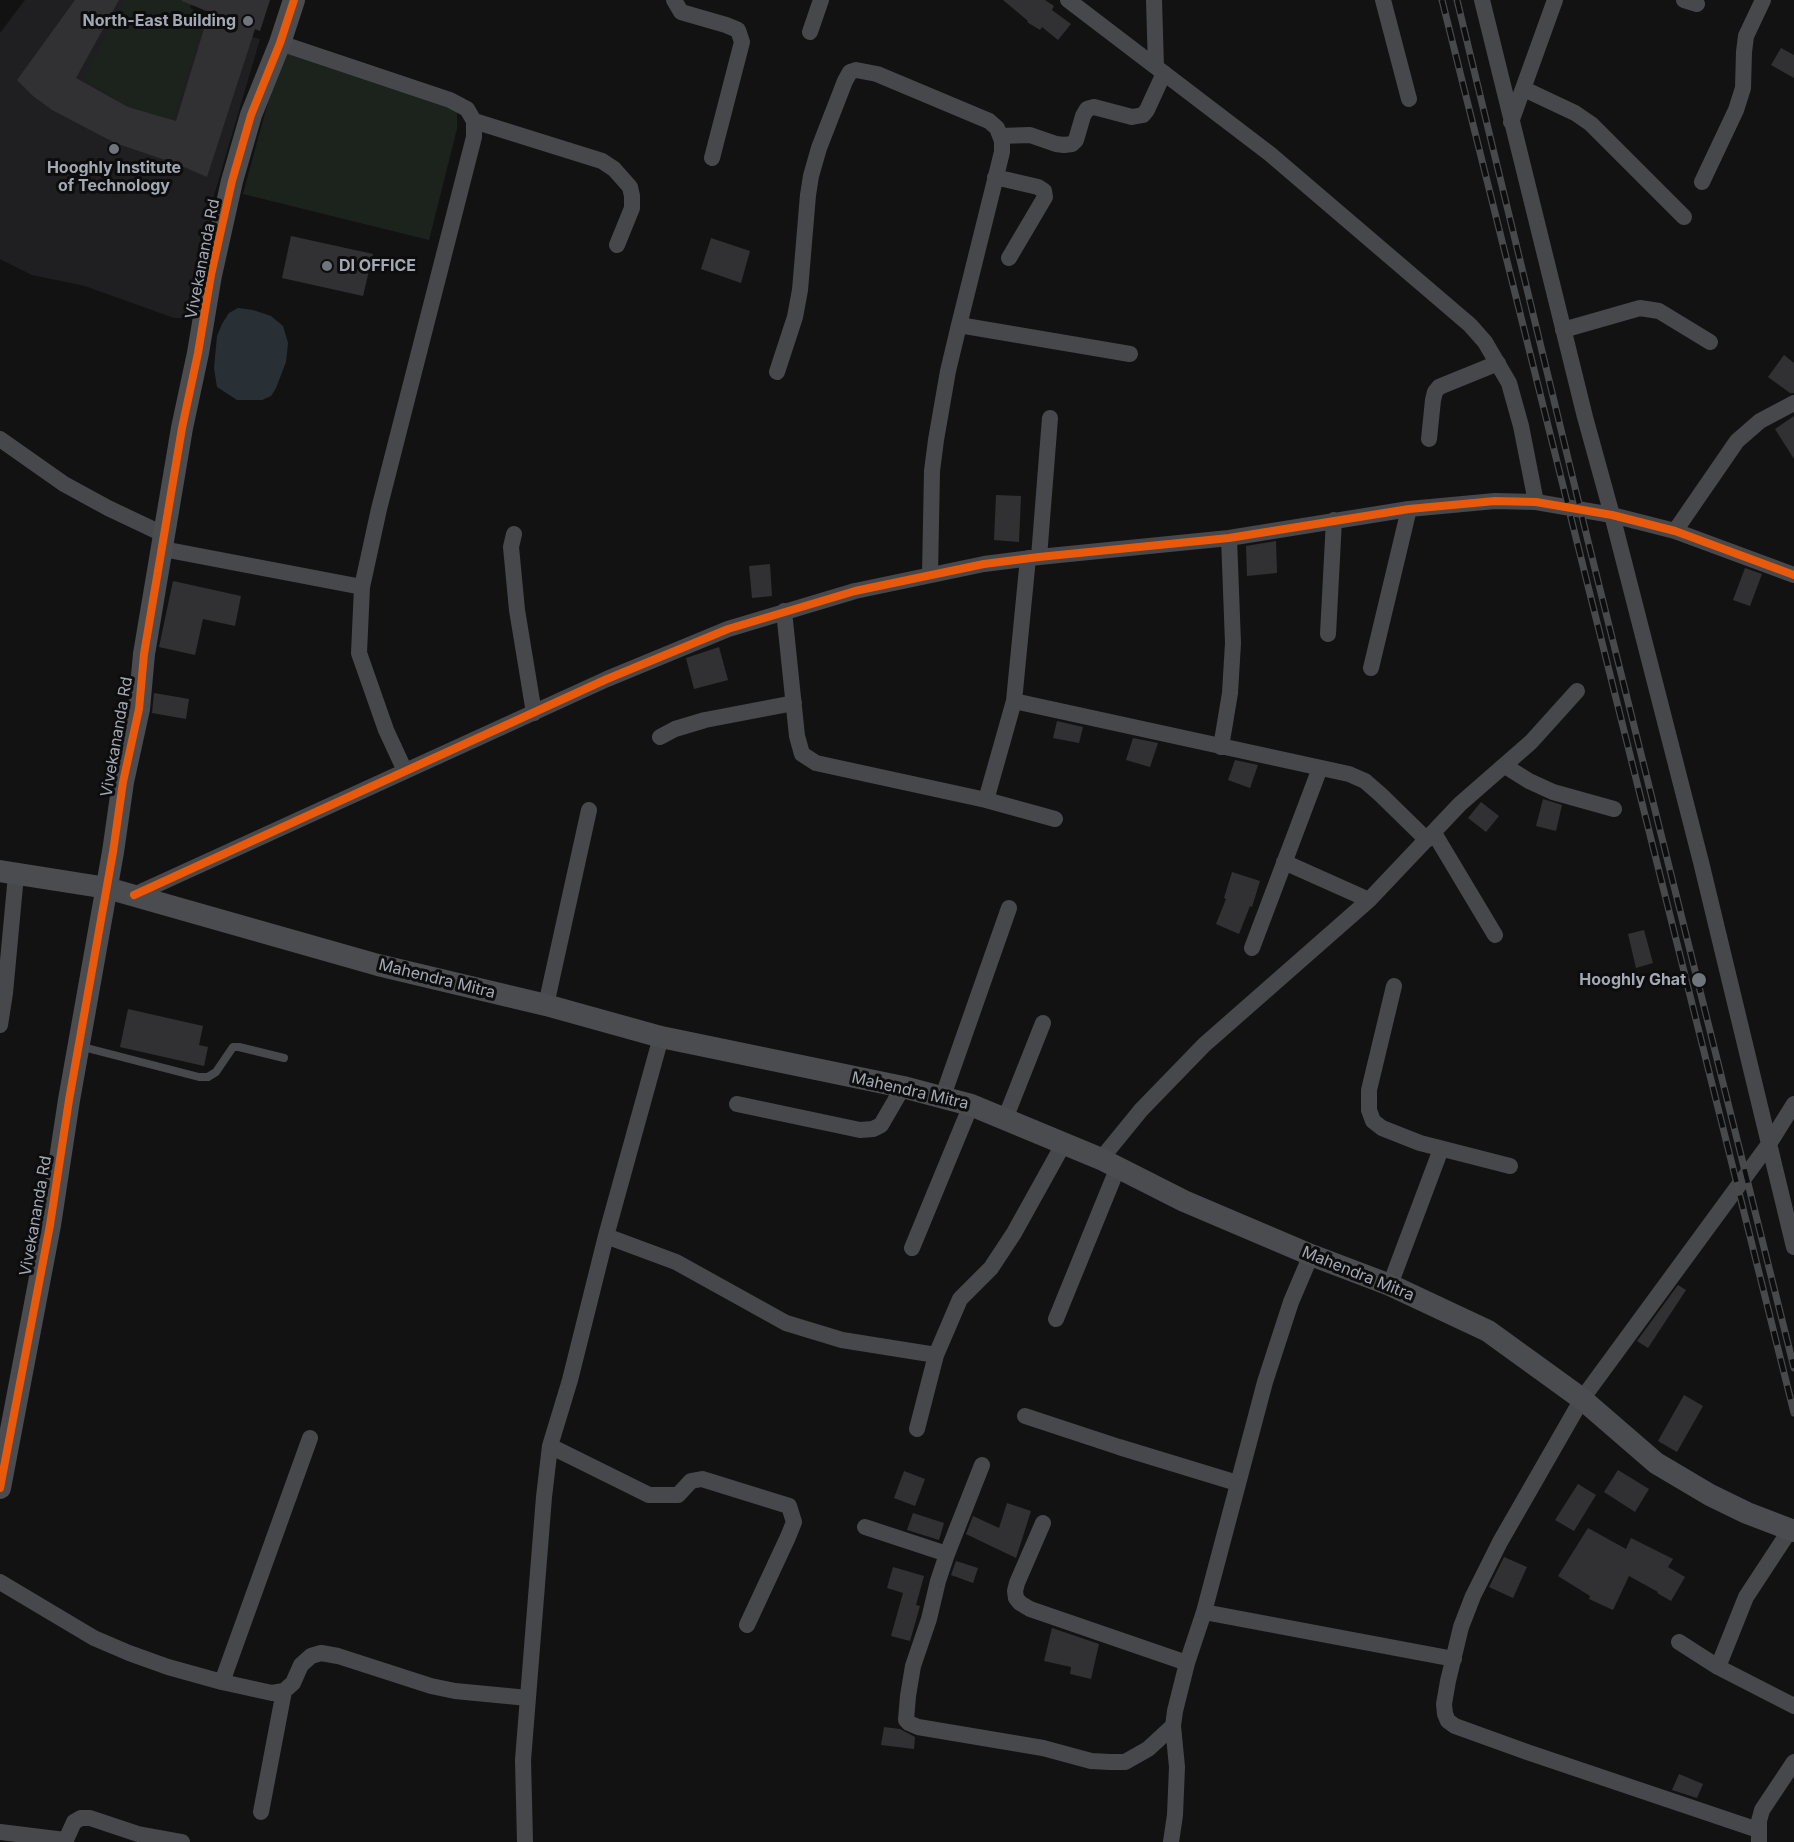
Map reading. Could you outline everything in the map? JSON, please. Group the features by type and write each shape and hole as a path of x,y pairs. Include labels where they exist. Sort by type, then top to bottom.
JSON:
{"main road":[{"name":"Vivekananda Rd","path":"1,1479 50,1225 123,782 139,709 144,654 182,428 211,275 232,181 251,115 280,43 294,0"},
{"name":"Mahendra Mitra","path":"8,873 107,888 378,965 546,1005 662,1037 943,1096 971,1105 1109,1163 1184,1201 1311,1255 1390,1285 1488,1331 1582,1399 1656,1463 1747,1514 1792,1531"}],"street":[{"path":"674,0 681,12 738,30 742,42 712,158"},
{"path":"810,32 821,0"},
{"path":"1068,0 1270,153 1470,325 1485,342 1509,383 1521,426 1536,502"},
{"path":"1000,136 1030,135 1056,144 1072,144 1076,140 1087,109 1094,107 1132,117 1143,115 1147,110 1160,70 1154,0"},
{"path":"1383,0 1410,99"},
{"path":"1482,0 1563,330 1701,862 1794,1247"},
{"path":"1511,122 1555,0"},
{"path":"1702,182 1736,110 1743,88 1743,52 1746,36 1763,0"},
{"path":"280,43 450,100 467,109 474,121 474,137 382,497 362,587 359,653 386,730 405,771"},
{"path":"777,372 795,317 800,290 811,176 819,148 850,72 856,70 877,74 988,121 996,128 1000,136 1002,152 948,371 932,471 930,575"},
{"path":"1524,89 1575,113 1591,124 1684,217"},
{"path":"474,121 602,161 614,169 630,187 632,196 632,208 617,245"},
{"path":"995,177 1038,187 1044,191 1045,197 1009,258"},
{"path":"1563,330 1640,308 1659,311 1710,342"},
{"path":"959,325 1130,354"},
{"path":"1429,439 1432,400 1439,387 1498,363"},
{"path":"1675,531 1746,431 1794,403"},
{"path":"986,800 1014,702 1050,418"},
{"path":"2,446 164,542 362,587"},
{"path":"134,896 607,679 717,633 855,591 984,564 1229,538 1408,508 1495,501 1536,502 1612,515 1675,531 1794,575"},
{"path":"1371,668 1408,508"},
{"path":"1328,634 1334,520"},
{"path":"514,534 511,547 517,610 534,713"},
{"path":"1221,747 1230,693 1233,643 1229,538"},
{"path":"784,611 797,736 802,754 816,763 986,800 1055,819"},
{"path":"1056,1319 1109,1163 1141,1110 1204,1045 1369,900 1460,804 1531,742 1577,691"},
{"path":"1014,702 1349,774 1365,782 1431,837 1495,935"},
{"path":"660,737 675,729 705,720 794,703"},
{"path":"1505,766 1553,792 1614,809"},
{"path":"1252,948 1320,768"},
{"path":"546,1005 589,810"},
{"path":"1284,862 1369,900"},
{"path":"0,1025 5,993 8,873"},
{"path":"943,1096 1009,908"},
{"path":"1394,986 1369,1090 1369,1110 1373,1121 1382,1128 1420,1143 1510,1167"},
{"path":"1005,1119 1042,1023"},
{"path":"525,1842 523,1760 550,1446 570,1380 606,1236 662,1037"},
{"path":"737,1104 860,1130 873,1129 881,1125 903,1088"},
{"path":"1794,1104 1769,1144 1582,1399 1500,1542 1473,1596 1461,1627 1444,1704 1448,1722 1455,1726 1758,1836 1762,1810 1794,1762"},
{"path":"912,1248 971,1105"},
{"path":"917,1429 936,1355 960,1299 991,1268 1014,1233 1064,1143"},
{"path":"1390,1285 1441,1149"},
{"path":"606,1236 676,1262 786,1323 842,1340 936,1355"},
{"path":"1171,1842 1175,1815 1177,1767 1173,1726 1175,1711 1276,1345 1311,1255"},
{"path":"1025,1416 1238,1483"},
{"path":"222,1682 310,1438"},
{"path":"550,1446 649,1495 678,1495 691,1481 702,1479 789,1506 794,1522 747,1625"},
{"path":"982,1465 947,1554 913,1666 906,1720 918,1727 1043,1748 1091,1761 1110,1762 1125,1761 1148,1749 1173,1726"},
{"path":"1043,1523 1017,1583 1016,1598 1020,1603 1030,1609 1187,1663"},
{"path":"866,1527 947,1554"},
{"path":"1718,1666 1746,1597 1792,1531"},
{"path":"0,1582 94,1638 129,1653 168,1667 272,1693 284,1691 293,1683 301,1665 310,1656 321,1653 338,1656 431,1686 455,1691 528,1698"},
{"path":"1204,1612 1454,1659"},
{"path":"1679,1642 1718,1666 1794,1706"},
{"path":"261,1812 284,1691"},
{"path":"0,1832 65,1841 74,1822 81,1818 90,1818 138,1834 182,1842"}],"lane":[{"path":"79,1046 200,1077 208,1077 216,1072 233,1047 284,1058"}],"shaded area":[{"name":"Hooghly Institute of Technology","path":"25,0 194,0 190,8 224,30 260,39 213,199 204,267 193,318 174,318 85,286 32,275 0,259 0,33"},
{"path":"126,0 193,0 189,7 208,20 199,38 173,119 127,107 84,78"},
{"path":"283,47 448,102 457,113 457,129 429,240 243,194"},
{"path":"238,308 271,316 283,326 288,343 286,362 276,388 271,396 262,400 237,400 217,387 214,368 217,336 229,313"}],"building":[{"path":"75,0 119,0 76,78 128,107 176,121 209,12 182,0 270,0 260,31 255,29 207,177 115,143 52,110 17,80"},
{"path":"1003,0 1045,0 1054,6 1052,10 1071,24 1058,40 1042,27 1040,30 1027,22"},
{"path":"1781,48 1794,55 1794,78 1771,65"},
{"name":"DI OFFICE","path":"291,236 373,254 363,296 282,278"},
{"path":"711,238 750,251 741,283 701,269"},
{"path":"1784,355 1794,363 1794,393 1790,393 1768,377"},
{"path":"1794,416 1794,459 1775,429"},
{"path":"996,495 1021,496 1019,542 994,540"},
{"path":"1276,541 1277,573 1247,576 1246,546"},
{"path":"770,564 772,596 752,598 749,566"},
{"path":"1745,568 1762,574 1750,606 1733,600"},
{"path":"173,581 241,596 235,626 203,619 195,655 159,647"},
{"path":"719,647 728,680 694,689 686,658"},
{"path":"154,693 189,699 186,719 152,713"},
{"path":"1057,721 1083,727 1079,743 1053,738"},
{"path":"1133,738 1158,743 1150,767 1126,760"},
{"path":"1235,760 1258,765 1250,788 1228,780"},
{"path":"1543,799 1562,805 1556,831 1536,826"},
{"path":"1481,802 1499,816 1486,832 1468,818"},
{"path":"1232,872 1260,881 1252,907 1250,906 1239,934 1216,924 1226,899 1224,898"},
{"path":"1644,930 1653,963 1636,968 1628,934"},
{"path":"128,1009 203,1026 199,1045 208,1047 204,1066 120,1047"},
{"path":"1678,1285 1686,1290 1648,1348 1637,1341"},
{"path":"1684,1395 1703,1406 1677,1452 1658,1441"},
{"path":"1618,1470 1649,1489 1635,1512 1604,1492"},
{"path":"904,1471 925,1479 915,1506 894,1498"},
{"path":"1578,1484 1596,1495 1574,1531 1555,1520"},
{"path":"1007,1503 1031,1511 1016,1558 966,1534 973,1516 999,1528"},
{"path":"913,1513 944,1523 939,1540 907,1530"},
{"path":"1588,1528 1626,1549 1631,1538 1673,1559 1668,1567 1685,1577 1671,1601 1629,1576 1613,1610 1589,1599 1590,1596 1558,1576"},
{"path":"1504,1557 1527,1567 1513,1598 1489,1587"},
{"path":"956,1561 978,1568 973,1583 951,1575"},
{"path":"893,1567 924,1576 916,1605 920,1606 910,1641 891,1636 903,1593 887,1588"},
{"path":"1052,1628 1099,1644 1091,1679 1070,1674 1071,1667 1044,1661"},
{"path":"884,1727 900,1729 915,1737 914,1749 881,1745"},
{"path":"1679,1774 1703,1784 1697,1798 1672,1790"}],"railway":[{"path":"1442,0 1794,1413"},
{"path":"1457,0 1588,541 1794,1368"}],"cycle path":[{"path":"0,1488 50,1225 123,782 139,709 144,654 182,428 211,275 232,181 251,115 280,43 294,0"},
{"path":"134,895 607,679 728,629 855,591 984,564 1229,538 1409,509 1495,501 1536,502 1612,515 1675,531 1794,575"}],"place":[{"name":"North-East Building","path":"248,21"},
{"name":"Hooghly Institute of Technology","path":"114,149"},
{"name":"DI OFFICE","path":"327,266"},
{"name":"Hooghly Ghat","path":"1699,980"}]}
